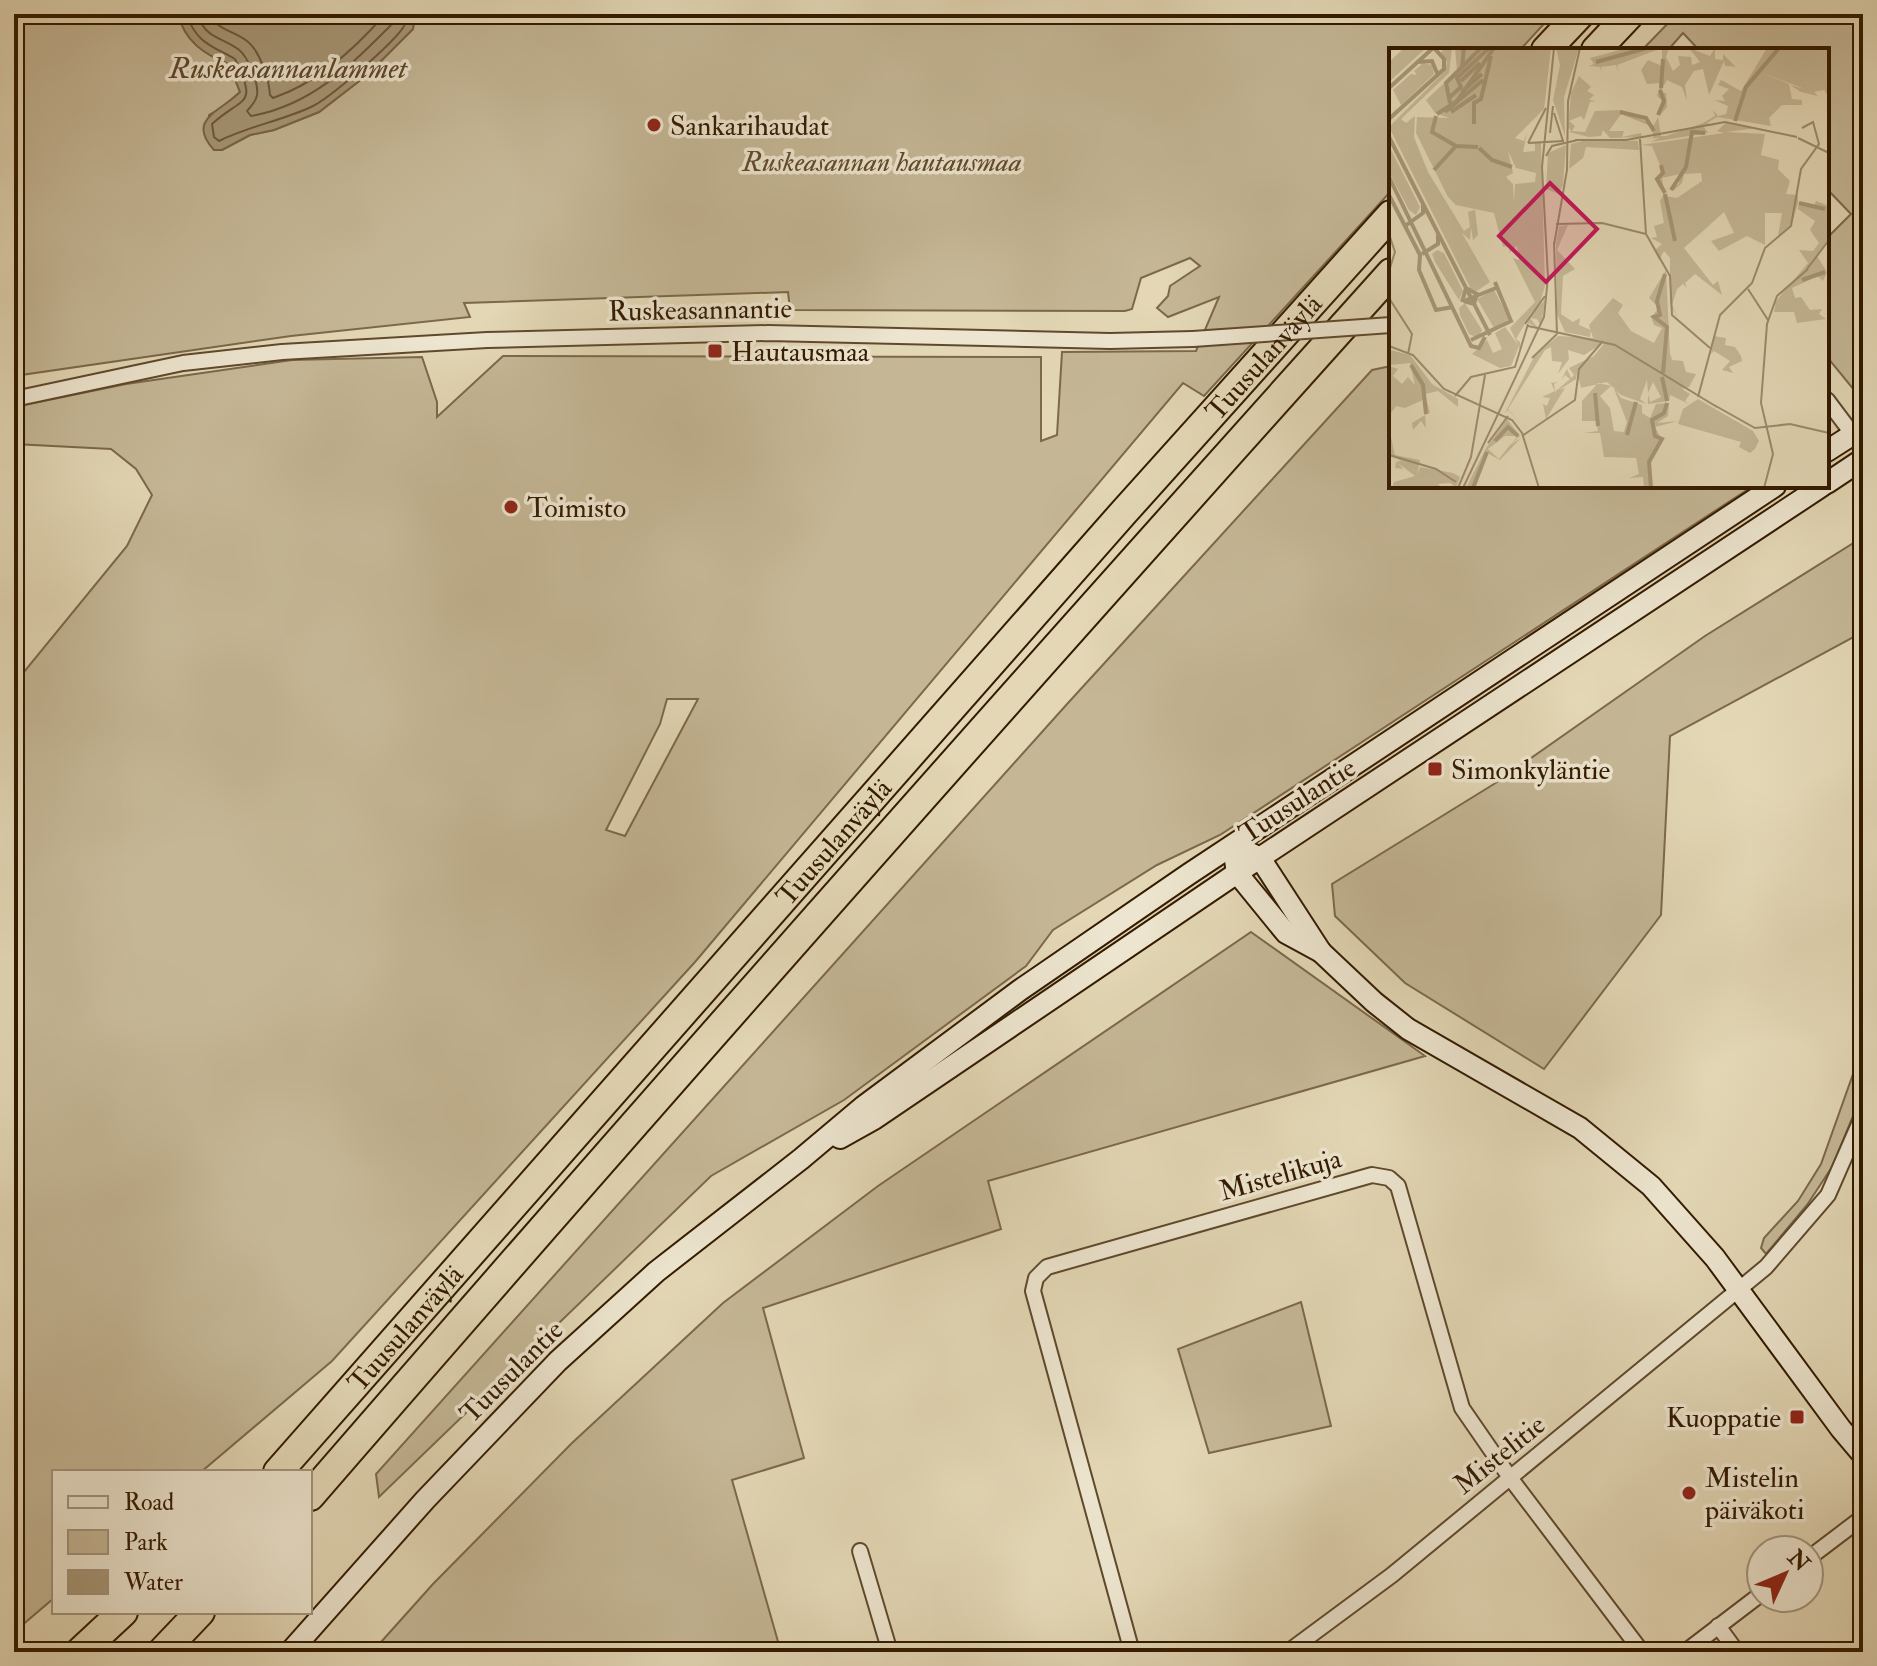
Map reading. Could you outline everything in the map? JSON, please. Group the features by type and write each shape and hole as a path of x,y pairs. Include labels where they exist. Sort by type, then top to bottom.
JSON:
{"highway":[{"path":"1548,48 1580,14"},
{"path":"1598,48 1630,14"},
{"name":"Tuusulanväylä","path":"280,1470 1113,524 1389,217"},
{"name":"Tuusulanväylä","path":"312,1494 1069,633 1389,275"},
{"path":"80,1652 121,1614"},
{"path":"105,1652 145,1614"},
{"path":"162,1652 198,1614"}],"main road":[{"path":"1829,450 1860,437"},
{"path":"1829,482 1863,459"},
{"name":"Tuusulantie","path":"290,1652 425,1500 558,1361 656,1272 864,1106 1020,990 1234,844 1772,488"},
{"name":"Tuusulantie","path":"801,1159 874,1119 1237,873 1819,488"},
{"path":"1234,844 1260,858 1321,952 1365,994 1408,1029 1580,1128 1617,1156 1680,1216 1863,1455"},
{"path":"1234,844 1237,873 1286,933 1321,952"}],"street":[{"name":"Ruskeasannantie","path":"14,399 183,363 282,352 487,340 768,333 1110,341 1193,339 1389,325"},
{"path":"1829,402 1860,437"},
{"path":"1739,1290 1766,1267 1828,1195 1863,1115"},
{"name":"Mistelikuja","path":"1132,1652 1033,1291 1036,1278 1047,1267 1372,1175 1389,1178 1398,1186 1462,1408 1511,1479 1642,1652"},
{"name":"Mistelitie","path":"1288,1652 1392,1575 1739,1290"},
{"path":"1825,1546 1863,1517"},
{"path":"860,1551 890,1652"},
{"path":"1685,1652 1745,1606"},
{"path":"1718,1626 1737,1652"}],"green space":[{"name":"Ruskeasannan hautausmaa","path":"14,14 178,14 185,32 196,45 229,64 240,92 209,115 214,150 222,150 250,135 274,130 319,112 367,75 413,29 415,14 1553,14 1522,48 1389,48 1389,193 1204,396 1183,383 695,962 332,1361 203,1470 52,1470 52,1600 14,1632 14,679 24,672 127,546 152,495 136,469 111,449 14,444 14,407 126,384 292,360 422,357 437,402 437,417 503,356 1041,357 1041,441 1057,435 1062,352 1196,351 1219,297 1168,317 1157,308 1168,296 1170,286 1200,266 1190,258 1141,278 1132,309 1125,311 790,310 788,292 464,303 470,317 291,336 14,376","holes":["667,699 698,699 625,836 606,830 660,724"]},
{"path":"1677,14 1863,14 1863,401 1829,359 1829,236 1851,214 1829,191 1829,48 1697,48 1683,33 1670,48 1644,48"},
{"path":"1389,366 1389,488 1750,488 1220,835 1157,865 1053,930 1026,966 844,1100 711,1176 379,1497 376,1474 1068,703 1372,370"},
{"path":"1863,537 1863,632 1670,736 1661,915 1544,1069 1405,983 1335,916 1332,884 1494,784 1705,636"},
{"path":"1251,932 1425,1056 988,1181 1001,1229 763,1308 804,1458 732,1480 781,1652 372,1652 433,1584 572,1443 723,1303 878,1186"},
{"path":"1863,1046 1863,1092 1832,1167 1807,1205 1766,1254 1761,1248 1764,1238 1798,1201 1821,1164"},
{"path":"1301,1302 1331,1426 1209,1453 1178,1349"}],"water":[{"name":"Ruskeasannanlammet","path":"178,14 415,14 413,29 367,75 319,112 274,130 250,135 222,150 214,150 203,131 205,123 240,92 229,64 196,45 185,32"}],"place":[{"name":"Sankarihaudat","path":"654,125"},
{"name":"Hautausmaa","path":"715,351"},
{"name":"Toimisto","path":"511,507"},
{"name":"Simonkyläntie","path":"1435,769"},
{"name":"Kuoppatie","path":"1797,1417"},
{"name":"Mistelin päiväkoti","path":"1689,1493"}]}
